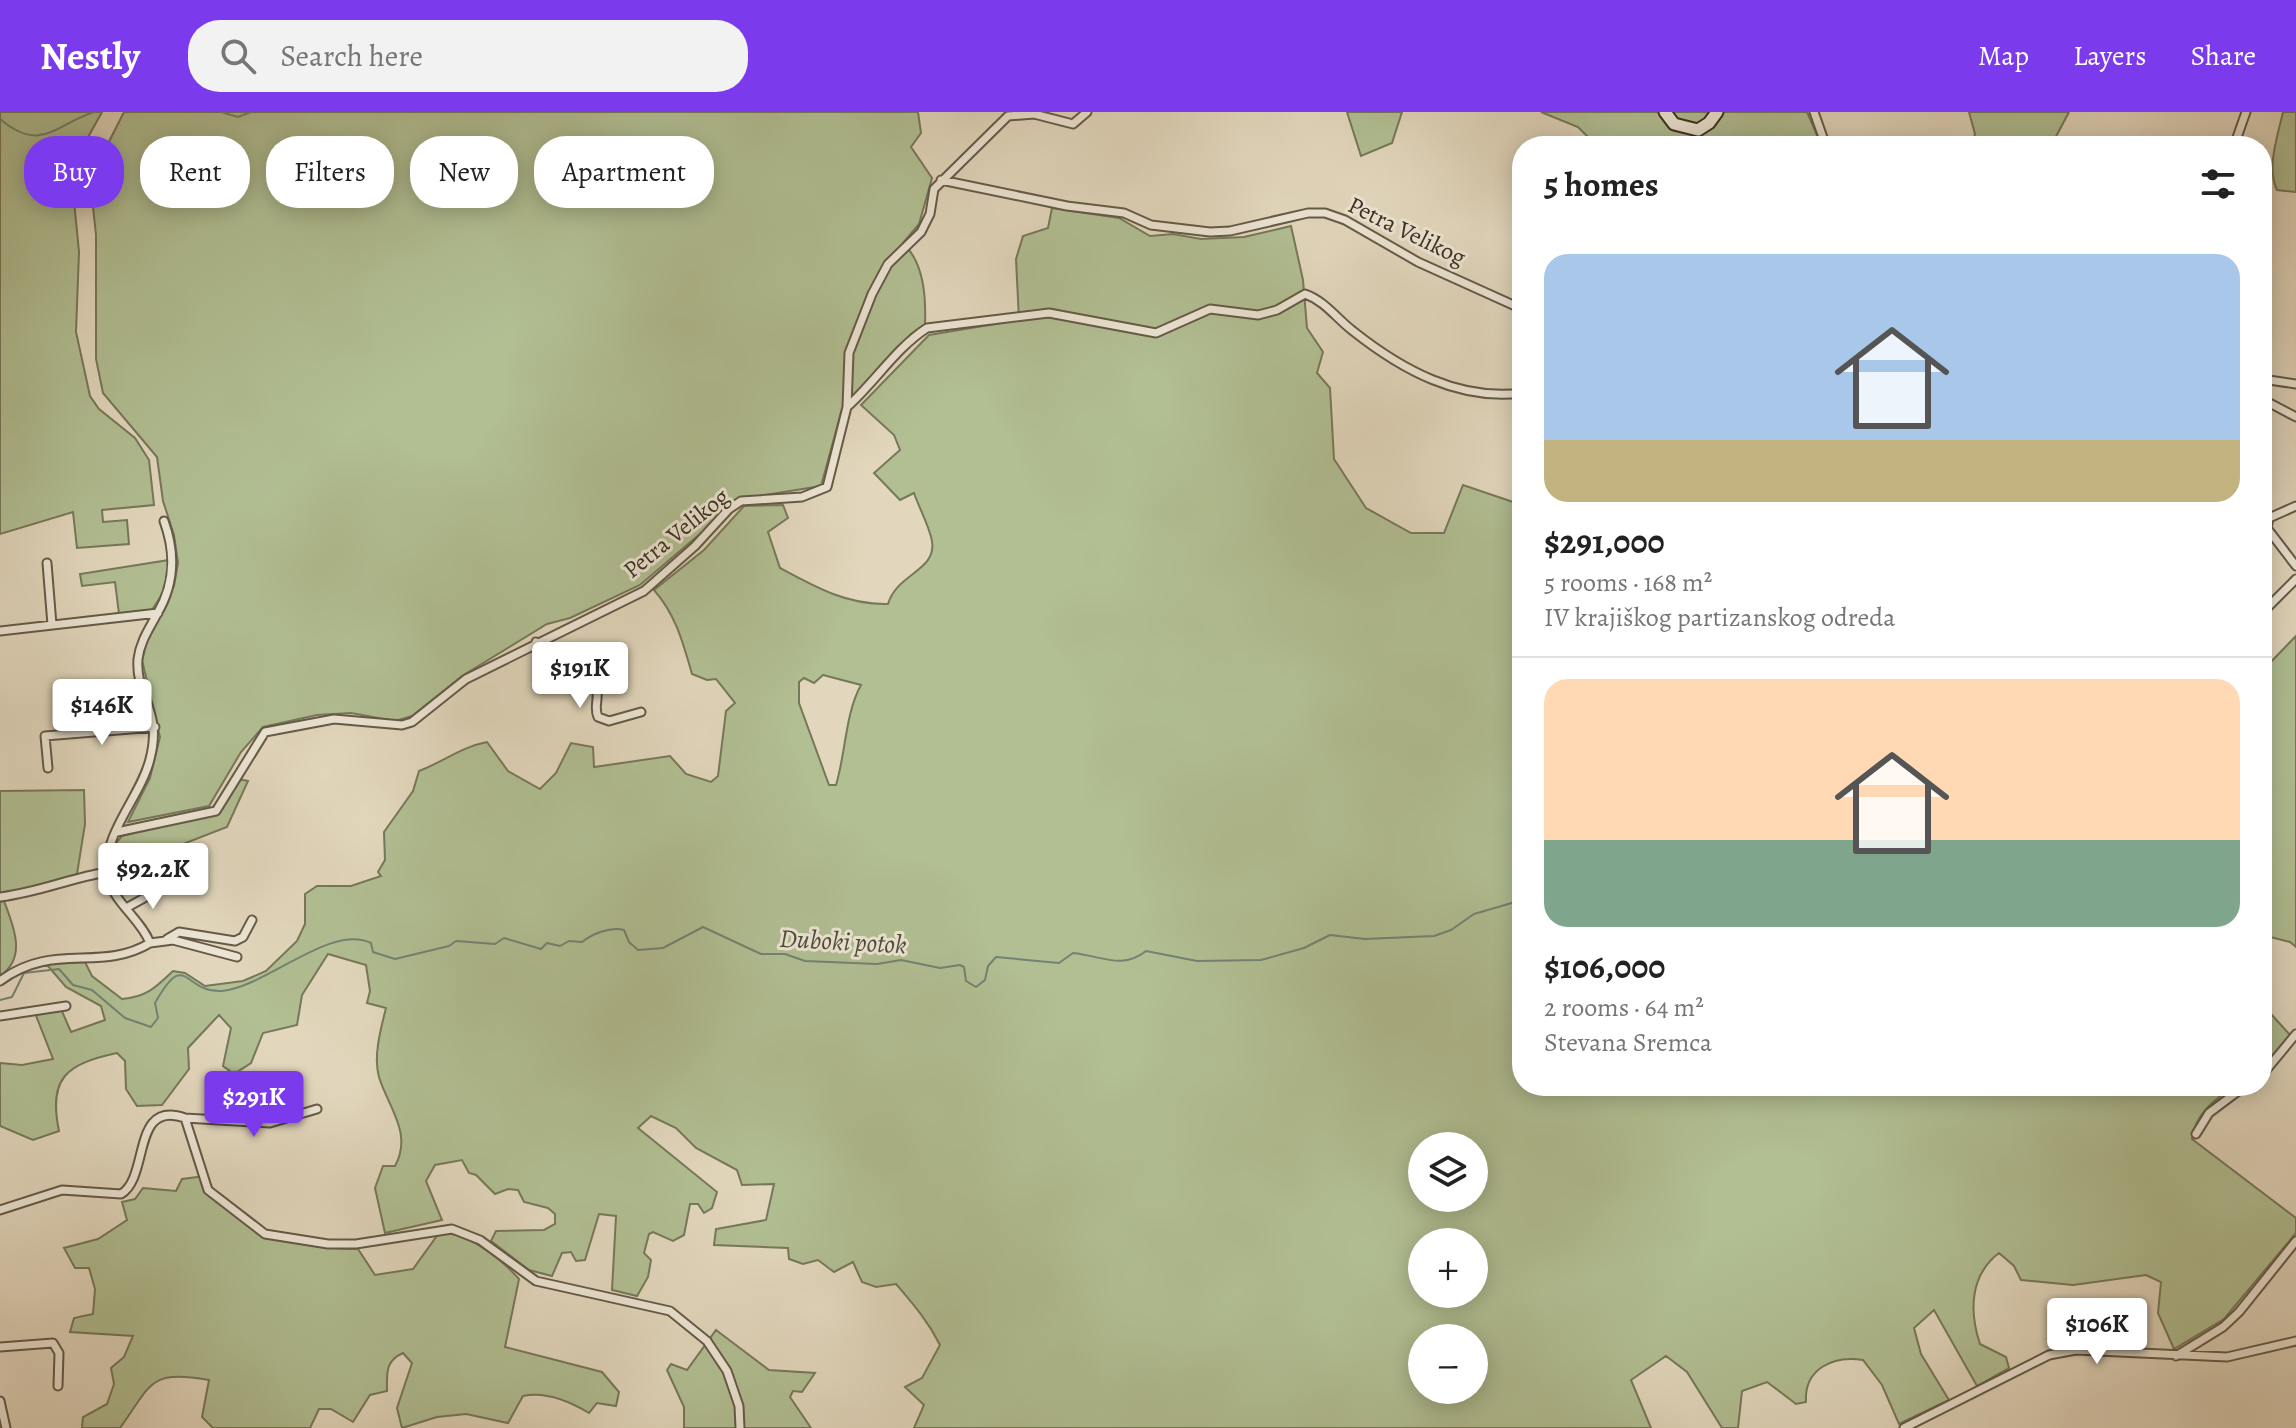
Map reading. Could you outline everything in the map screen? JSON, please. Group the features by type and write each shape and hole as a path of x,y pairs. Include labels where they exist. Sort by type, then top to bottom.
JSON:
{"street":[{"name":"Petra Velikog","path":"117,832 216,811 265,732 334,719 402,725 466,679 644,591 741,501 802,497 827,487 847,407 849,353 872,294 888,264 921,232 930,214 934,189 1008,116 1034,114 1073,124 1087,112"},
{"path":"1665,112 1674,124 1698,130 1709,123 1717,112"},
{"path":"1814,112 1822,136"},
{"path":"2238,136 2246,112"},
{"name":"Petra Velikog","path":"941,180 1067,206 1124,213 1151,225 1210,232 1230,231 1308,213 1325,213 1345,220 1418,262 1512,304"},
{"path":"847,407 870,387 910,339 927,328 1049,313 1156,333 1210,309 1258,315 1277,310 1305,294 1331,310 1367,342 1435,382 1490,396 1512,394"},
{"path":"2272,380 2296,384"},
{"path":"2272,404 2296,417"},
{"path":"2272,517 2296,506"},
{"path":"150,943 107,872 110,848 145,779 155,727 138,665 141,645 170,585 173,565 164,521"},
{"path":"2272,535 2296,566"},
{"path":"47,563 52,625"},
{"path":"2272,603 2296,579"},
{"path":"0,631 158,613"},
{"path":"536,642 563,655 589,674 597,694 598,717 609,721 641,712"},
{"path":"48,768 45,736 155,727"},
{"path":"0,897 50,889 84,876 107,872"},
{"path":"126,908 166,886"},
{"path":"0,981 19,968 41,960 120,955 179,932 235,941 243,937 252,920"},
{"path":"167,939 237,957"},
{"path":"0,1016 66,1006"},
{"path":"2272,1063 2296,1034"},
{"path":"2196,1134 2209,1113 2232,1096"},
{"path":"0,1210 62,1190 121,1194 134,1179 143,1140 154,1122 172,1114 185,1118 270,1123 317,1109"},
{"path":"185,1118 208,1190 265,1234 328,1244 356,1244 452,1229 480,1240 536,1281 670,1311 707,1341 727,1371 739,1406 740,1428"},
{"path":"2174,1357 2223,1327 2239,1312 2296,1241"},
{"path":"1904,1428 2049,1355 2103,1351 2174,1357 2227,1357 2296,1341"},
{"path":"0,1347 53,1343 59,1353 58,1386"},
{"path":"0,1401 6,1428"}],"green space":[{"path":"0,112 102,112 89,136 24,136 24,208 75,208 79,252 76,332 90,396 99,409 135,438 149,460 154,505 102,510 103,522 127,520 129,544 77,548 73,512 0,534"},
{"path":"124,112 918,112 921,133 911,147 932,178 919,224 903,243 919,270 924,291 925,324 911,334 842,409 821,486 741,499 640,585 570,618 547,624 462,676 412,716 395,721 351,713 317,715 263,727 241,752 209,806 128,822 150,778 160,737 142,660 147,641 174,586 178,563 174,535 163,501 157,457 103,393 96,359 93,208 124,208 124,136 112,136"},
{"path":"1347,112 1402,112 1392,143 1361,156"},
{"path":"1541,112 1807,112 1817,136 1587,136 1578,127"},
{"path":"1969,112 2069,112 2056,136 1975,134"},
{"path":"2283,112 2296,112 2296,192 2277,190 2274,181 2274,151"},
{"path":"1052,208 1119,218 1150,236 1173,234 1201,239 1244,237 1291,226 1303,280 1307,328 1323,352 1317,373 1330,388 1334,459 1366,508 1411,533 1444,533 1463,485 1512,502 1512,1096 2221,1096 2201,1115 2192,1139 2296,1218 2296,1233 2224,1319 2174,1349 2158,1313 2161,1282 2146,1275 2073,1285 2021,1280 2014,1266 1999,1253 1989,1262 1977,1283 1974,1319 1980,1344 2006,1357 2009,1368 1977,1386 1934,1310 1914,1328 1921,1354 1949,1400 1899,1424 1882,1385 1863,1360 1852,1359 1831,1362 1815,1373 1810,1381 1806,1402 1796,1404 1767,1382 1742,1391 1738,1428 1722,1428 1687,1372 1666,1356 1631,1380 1651,1428 914,1428 924,1405 905,1387 922,1378 940,1345 902,1291 896,1284 876,1287 862,1282 853,1262 834,1272 818,1260 803,1264 789,1259 788,1248 714,1245 716,1229 766,1220 774,1184 742,1185 737,1170 696,1148 676,1128 651,1116 638,1128 717,1192 712,1208 704,1213 698,1204 690,1204 684,1235 673,1241 653,1232 649,1234 644,1253 651,1260 648,1277 637,1296 612,1290 616,1216 599,1214 585,1260 576,1261 571,1252 562,1253 552,1276 529,1270 491,1241 496,1231 544,1230 555,1224 555,1214 548,1208 524,1202 518,1190 508,1189 495,1194 476,1175 469,1173 462,1160 435,1165 426,1181 442,1220 385,1233 375,1188 383,1166 395,1166 401,1142 397,1120 377,1069 378,1042 386,1008 367,1003 370,991 366,965 328,954 302,995 297,1025 263,1033 251,1063 234,1074 223,1066 231,1028 219,1015 188,1048 189,1069 162,1105 137,1106 126,1089 125,1061 117,1053 85,1062 65,1076 56,1098 59,1131 33,1140 0,1126 0,1063 22,1065 53,1059 35,1013 61,1009 71,1032 105,1020 101,1006 66,987 48,966 31,965 85,962 92,976 122,999 145,993 173,971 185,973 205,986 243,981 266,971 297,941 305,924 305,894 317,886 351,886 381,876 378,872 385,860 384,832 413,791 419,771 469,747 487,742 508,771 540,789 556,773 571,743 593,747 594,767 670,756 686,774 711,782 718,776 726,711 735,703 716,679 707,680 692,674 673,619 654,590 704,550 744,506 783,505 788,518 768,532 780,568 845,598 888,604 899,585 928,559 932,541 914,493 900,500 874,473 900,450 894,435 861,405 929,335 1019,320 1016,259 1023,236 1048,228","holes":["823,675 861,685 852,708 836,785 829,785 799,703 799,682 804,678 814,683"]},
{"path":"169,560 168,585 152,610 119,614 115,582 82,586 80,574"},
{"path":"2296,636 2296,947 2290,942 2272,938 2272,661"},
{"path":"238,779 248,781 227,827 111,872 116,843 122,836 217,813"},
{"path":"84,790 85,824 77,874 44,887 0,893 0,791"},
{"path":"4,901 14,931 16,951 8,969 0,976 0,902"},
{"path":"2272,1015 2291,1036 2272,1058"},
{"path":"205,1176 218,1196 251,1225 270,1235 312,1246 358,1249 375,1275 413,1269 439,1233 472,1241 519,1279 505,1347 602,1372 619,1392 616,1406 597,1403 589,1413 557,1398 532,1395 523,1396 508,1423 466,1414 437,1417 402,1428 397,1408 412,1363 403,1353 390,1364 387,1391 370,1395 353,1422 331,1409 319,1409 310,1428 213,1428 202,1417 209,1380 174,1377 154,1383 120,1428 82,1428 83,1417 107,1404 114,1384 111,1368 124,1357 133,1336 70,1332 74,1318 93,1314 95,1289 89,1268 75,1268 64,1248 98,1239 127,1220 122,1202 135,1199 143,1188 176,1191 182,1179"},
{"path":"716,1330 769,1370 815,1373 802,1392 793,1391 790,1397 811,1428 684,1428 684,1407 667,1370 671,1364 687,1370"}],"waterway":[{"path":"0,119 14,129 38,135 94,112"},
{"path":"221,112 238,117 251,112"},
{"name":"Duboki potok","path":"0,1000 12,997 24,973 59,969 73,985 92,990 125,1018 151,1027 158,1018 155,1003 173,978 180,975 209,990 222,991 258,979 318,948 337,942 355,939 371,943 373,952 395,959 449,946 456,941 495,944 504,938 541,949 547,943 560,946 569,941 582,942 602,932 619,929 624,930 629,942 638,950 663,948 703,927 761,954 785,954 805,961 877,964 901,960 940,968 960,965 964,967 966,981 976,987 985,980 988,966 996,957 1059,963 1073,953 1120,961 1146,951 1197,961 1261,960 1304,948 1330,935 1365,939 1434,936 1451,930 1474,914 1512,903"}]}
